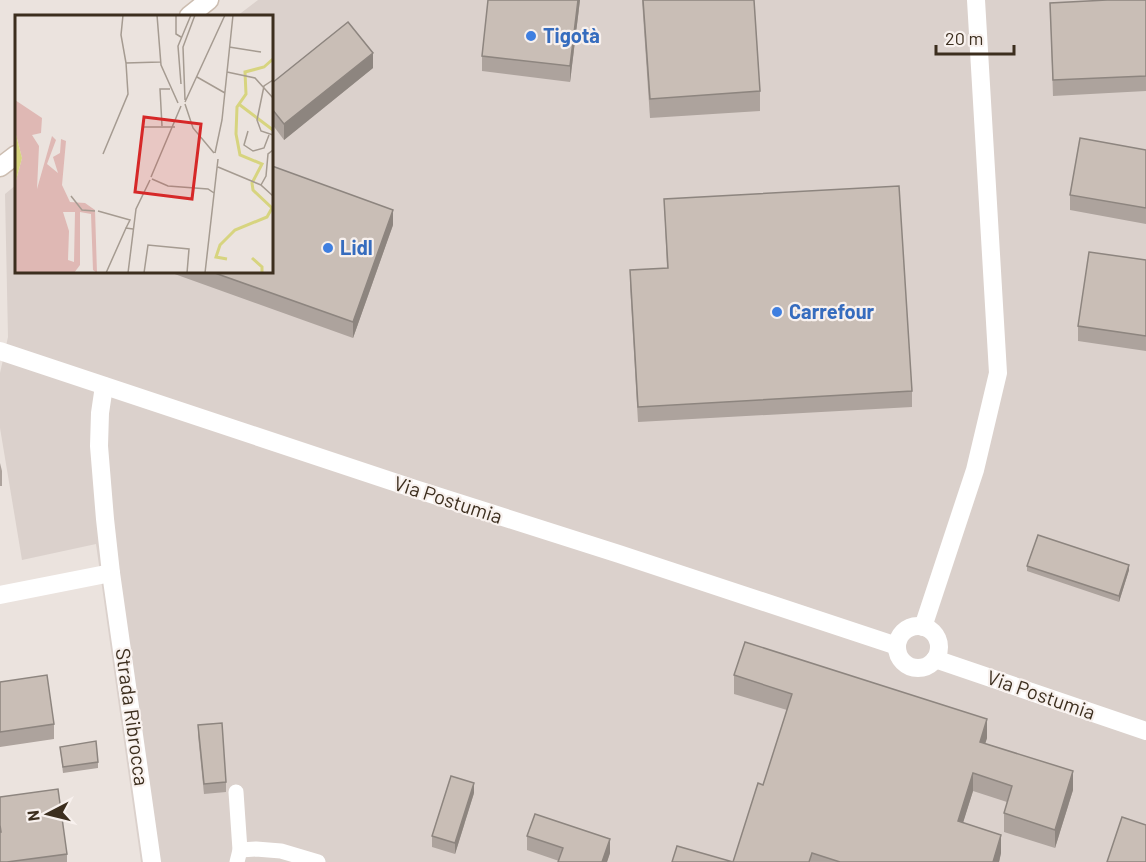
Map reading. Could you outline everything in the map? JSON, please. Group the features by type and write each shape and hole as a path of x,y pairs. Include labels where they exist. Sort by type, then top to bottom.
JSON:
{"street":[{"path":"190,15 209,0"},
{"path":"922,627 975,470 998,373 976,0"},
{"path":"0,167 15,156"},
{"name":"Via Postumia","path":"0,351 897,646"},
{"name":"Strada Ribrocca","path":"104,386 99,446 111,573 152,862"},
{"path":"0,595 111,573"},
{"path":"911,627 922,627 934,634 938,653 925,667 911,667 901,659 897,646 905,631 911,627"},
{"name":"Via Postumia","path":"935,658 1146,731"}],"lane":[{"path":"236,792 238,856 256,849 281,851 318,862"}],"shaded area":[{"path":"258,0 1146,0 1146,862 141,862 96,544 22,560 0,428 0,373 8,337 5,194 15,186 15,273 273,273 273,15 238,15"}],"building":[{"name":"Tigotà","path":"488,0 578,0 570,66 482,56"},
{"path":"643,0 754,0 760,91 650,99"},
{"path":"1146,0 1146,76 1053,80 1050,3"},
{"path":"348,22 373,53 284,124 273,110 273,82"},
{"path":"1080,138 1146,150 1146,208 1070,195"},
{"name":"Lidl","path":"273,166 393,210 353,322 215,273 273,273"},
{"path":"899,186 912,391 638,407 630,270 668,268 664,199"},
{"path":"1089,252 1146,260 1146,336 1078,326"},
{"path":"1038,535 1129,565 1119,596 1027,566"},
{"path":"745,642 987,719 980,742 1073,771 1055,830 1004,813 1012,786 973,773 958,821 1001,835 993,862 840,862 812,853 809,862 733,862 758,783 763,785 792,694 734,675"},
{"path":"47,675 54,724 0,732 0,682"},
{"path":"222,723 226,782 204,784 198,725"},
{"path":"96,741 98,762 63,767 60,747"},
{"path":"451,776 474,783 455,843 432,836"},
{"path":"58,789 67,854 0,862 0,797"},
{"path":"535,814 610,839 602,862 558,862 563,848 527,836"},
{"path":"1122,817 1146,825 1146,862 1107,862"},
{"path":"677,846 733,862 672,862"}],"place":[{"name":"Tigotà","path":"531,36"},
{"name":"Lidl","path":"328,248"},
{"name":"Carrefour","path":"777,312"}]}
